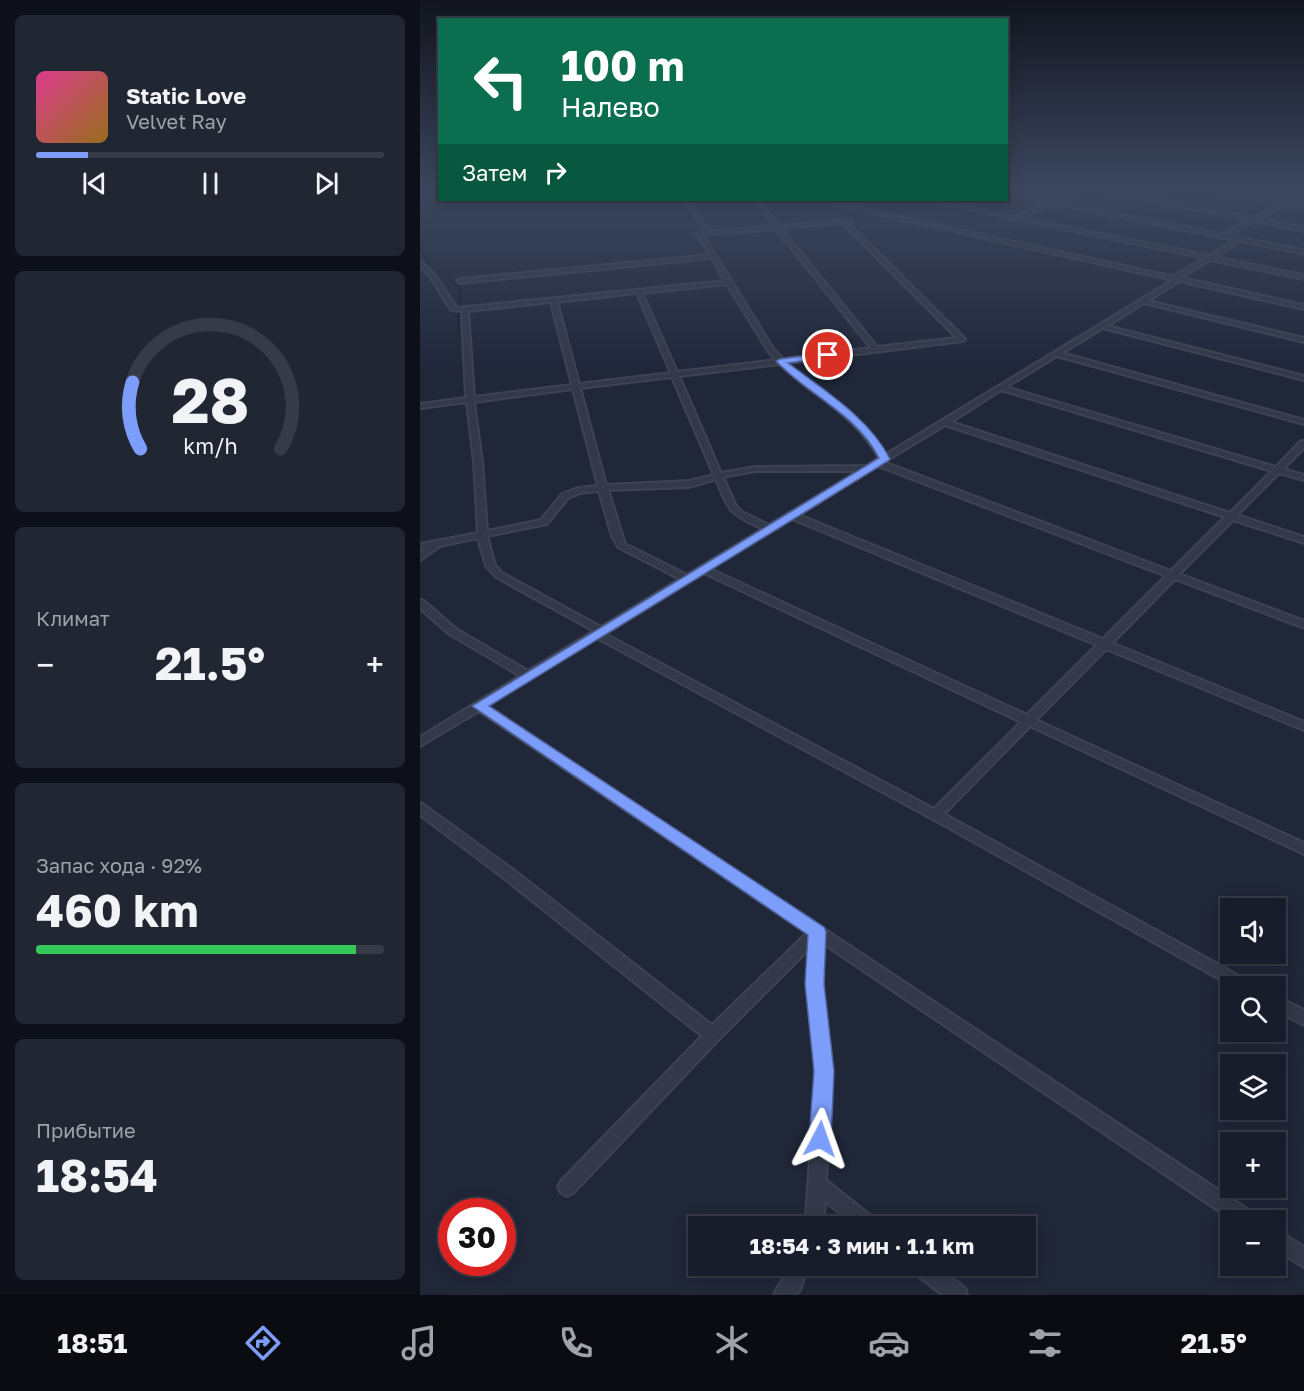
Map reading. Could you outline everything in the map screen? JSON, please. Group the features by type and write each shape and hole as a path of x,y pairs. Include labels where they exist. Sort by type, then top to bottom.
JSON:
{"street":[{"path":"710,249 771,351 780,361 843,409 878,446 877,463"},
{"path":"796,249 875,350"},
{"path":"420,406 962,339 870,249"},
{"path":"1047,249 1304,307"},
{"path":"1172,249 1304,277"},
{"path":"420,742 1142,302 1179,279 1178,276 1223,249"},
{"path":"460,281 714,256"},
{"path":"420,263 432,275 453,309 465,310 729,282"},
{"path":"639,292 732,507 744,517 770,529"},
{"path":"554,301 603,488 621,545 686,578"},
{"path":"1142,302 1304,340"},
{"path":"465,310 470,399 478,462 483,535 491,566 499,575 599,633 1227,976"},
{"path":"1101,327 1304,378"},
{"path":"1056,354 1304,422"},
{"path":"1001,388 1304,478"},
{"path":"944,422 1304,540"},
{"path":"935,815 1304,443"},
{"path":"420,547 544,522 566,496 578,491 689,484 755,469 877,463 1304,626"},
{"path":"791,515 1304,726"},
{"path":"420,557 438,543"},
{"path":"702,569 1304,849"},
{"path":"420,603 452,631 528,676"},
{"path":"479,706 1234,1210"},
{"path":"420,808 510,875 713,1035"},
{"path":"567,1187 713,1035 817,932"},
{"path":"815,1216 824,1071 815,984 817,932"},
{"path":"1286,1008 1304,1018"},
{"path":"817,1184 857,1216"},
{"path":"1286,1246 1304,1258"},
{"path":"783,1295 795,1276"},
{"path":"934,1276 958,1295"}],"waterway":[{"path":"421,249 431,269 439,271 457,285"},
{"path":"455,283 460,287 459,308"},
{"path":"458,331 459,312"}],"route":[{"path":"820,1139 824,1071 815,984 817,932 479,706 884,459 878,446 854,419 780,361 828,355"}]}
